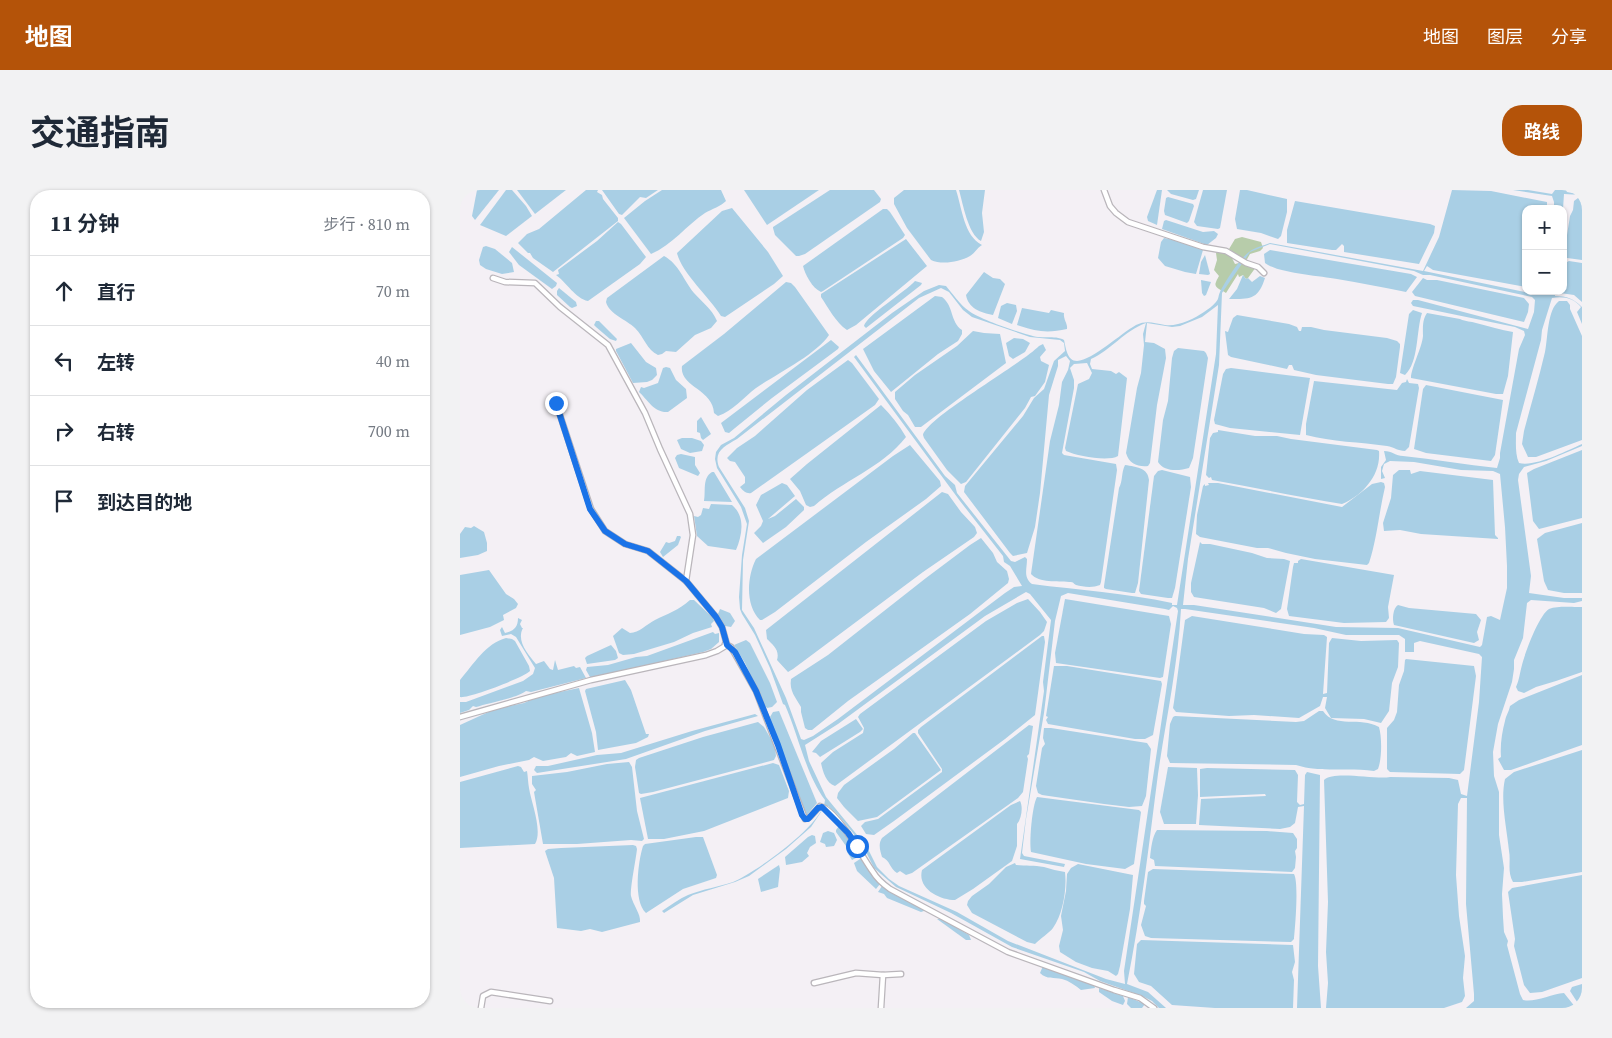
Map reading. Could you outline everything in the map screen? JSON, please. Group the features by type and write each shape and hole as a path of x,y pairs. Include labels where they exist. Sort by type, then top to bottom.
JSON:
{"street":[{"path":"1104,190 1110,206 1128,222 1204,247 1226,252 1246,264 1258,267 1264,273"},
{"path":"493,278 506,282 535,283 560,308 608,345 645,412 690,514 693,535 686,581"},
{"path":"556,403 590,509 605,531 625,544 648,551 686,581 722,627 726,645 735,652 756,691 805,819 808,819 818,808 824,808 848,833 874,874 890,889 1008,952 1140,998 1154,1008"},
{"path":"460,717 591,680 706,655 726,645"},
{"path":"814,983 856,973 901,974"},
{"path":"881,1008 882,975"},
{"path":"481,1008 483,996 491,992 550,1001"}],"green space":[{"path":"1242,237 1261,242 1263,248 1250,254 1246,261 1229,249 1235,239"},
{"path":"1220,252 1231,256 1235,264 1239,263 1256,267 1246,279 1243,275 1239,277 1238,274 1226,293 1215,284 1219,276 1214,270 1217,260 1216,253"}],"water":[{"path":"477,190 499,190 475,220 472,216"},
{"path":"506,190 512,190 532,216 506,236 480,225"},
{"path":"517,190 566,190 535,214"},
{"path":"586,190 598,190 597,192 602,195 618,218 618,221 553,272 533,258 518,243 527,234 539,229"},
{"path":"602,190 658,190 646,198 640,197 622,215 619,214"},
{"path":"662,190 721,190 726,201 705,213 673,240 651,254 624,218"},
{"path":"744,190 819,190 767,225"},
{"path":"830,190 874,190 881,199 880,202 805,254 796,256 775,235 773,227"},
{"path":"904,190 956,190 967,228 976,241 982,245 972,255 961,260 945,263 931,260 907,228 894,204 894,198"},
{"path":"959,190 985,190 982,213 984,232 981,241 976,237 969,225"},
{"path":"1157,190 1162,190 1157,225 1148,221 1147,217"},
{"path":"1167,190 1199,190 1196,199 1193,200 1171,194"},
{"path":"1203,190 1227,190 1220,228 1218,229 1197,226 1194,222"},
{"path":"1240,190 1287,199 1287,212 1281,236 1278,239 1261,233 1237,229 1235,219"},
{"path":"1452,190 1491,191 1547,202 1547,205 1522,205 1522,286 1433,270 1427,266 1424,271 1522,291 1522,295 1423,275 1414,271 1270,244 1250,252 1270,243 1423,271 1439,237"},
{"path":"1513,190 1528,190 1552,194 1555,190 1566,190 1567,192 1582,195 1564,194 1563,205 1554,205 1552,196"},
{"path":"1166,198 1193,204 1194,206 1187,223 1165,215"},
{"path":"1578,198 1582,199 1582,260 1567,258 1567,235 1574,201"},
{"path":"1295,201 1430,224 1435,226 1434,233 1419,264 1344,252 1342,244 1336,250 1332,250 1287,243 1287,230"},
{"path":"732,208 768,252 783,276 725,317 721,316 690,277 677,253 722,211"},
{"path":"883,209 887,209 890,212 905,235 903,238 823,291 818,290 809,280 803,266"},
{"path":"1166,220 1203,232 1214,231 1218,234 1207,245 1162,229"},
{"path":"618,222 646,257 640,264 588,301 584,300 575,294 556,275 559,274 558,270 597,241"},
{"path":"1164,238 1203,250 1196,274 1165,266 1158,258 1161,242"},
{"path":"906,239 927,266 856,325 847,330 832,315 821,294"},
{"path":"483,247 495,249 512,263 514,272 502,274 480,265 479,260"},
{"path":"512,247 557,283 556,286 552,289 519,265 509,252"},
{"path":"1270,250 1411,274 1417,277 1406,292 1299,274 1265,263 1264,254"},
{"path":"1250,252 1222,293 1219,365 1188,559 1183,605 1194,605 1336,627 1398,628 1480,647 1487,617 1491,616 1500,620 1507,588 1505,527 1500,474 1493,471 1461,470 1414,462 1390,461 1384,464 1382,471 1385,478 1381,479 1381,467 1386,460 1384,451 1401,456 1497,468 1519,349 1525,335 1524,331 1515,327 1413,306 1411,303 1413,300 1418,300 1528,329 1534,312 1535,300 1532,297 1523,295 1555,295 1570,298 1576,302 1582,307 1582,324 1577,312 1581,307 1578,304 1568,298 1552,298 1516,433 1516,445 1519,463 1526,464 1551,458 1582,444 1582,446 1546,461 1524,467 1519,474 1518,480 1531,576 1529,593 1564,598 1582,598 1582,601 1574,603 1531,600 1527,603 1523,638 1514,660 1512,682 1498,724 1493,752 1494,776 1499,792 1499,835 1504,868 1502,894 1504,932 1508,941 1507,945 1520,994 1523,1000 1527,1001 1564,993 1576,1008 1466,1008 1474,1001 1474,994 1466,904 1467,798 1461,798 1458,804 1456,875 1459,916 1465,956 1463,978 1465,996 1462,1002 1444,1008 1326,1008 1328,983 1326,952 1328,902 1324,780 1329,777 1346,775 1384,778 1449,778 1458,780 1461,794 1467,796 1479,702 1482,657 1479,654 1420,641 1414,643 1414,652 1405,652 1405,639 1399,635 1346,635 1314,628 1185,609 1181,609 1175,671 1158,774 1141,906 1127,984 1148,992 1166,1008 1159,1008 1152,1001 1142,996 1100,981 1084,972 1012,947 951,913 896,887 874,868 853,833 828,806 825,806 811,827 786,849 749,876 735,882 693,895 664,913 662,911 688,895 733,882 757,869 787,847 813,822 822,810 825,800 807,767 790,716 783,704 770,668 755,635 740,609 742,555 747,524 741,507 717,468 716,452 721,445 734,438 892,313 924,291 939,285 946,286 966,309 975,315 1038,337 1064,340 1069,356 1077,361 1091,356 1140,323 1150,322 1175,325 1200,315 1217,301 1225,283 1237,264","holes":["941,288 949,292 963,310 972,317 1030,337 1060,340 1064,343 1065,351 1054,361 1044,389 1034,398 1023,416 965,486 964,492 1013,556 1027,553 1035,527 1040,493 1049,395 1058,360 1066,356 1070,361 1062,382 1059,405 1050,441 1031,574 1039,579 1072,582 1076,585 1088,587 1100,585 1101,582 1117,470 1116,464 1064,455 1062,453 1074,388 1074,380 1070,368 1074,364 1087,363 1092,373 1089,379 1078,384 1065,448 1066,451 1077,455 1100,458 1118,456 1127,378 1119,372 1116,374 1111,371 1092,369 1091,359 1138,326 1146,323 1143,334 1144,345 1141,373 1126,453 1129,460 1134,464 1148,466 1166,358 1165,349 1154,343 1145,342 1147,323 1172,327 1180,326 1202,317 1218,305 1216,354 1177,605 1137,597 1032,584 1026,576 1027,559 1025,557 1015,562 1011,561 957,493 955,485 945,476 856,355 854,357 1003,556 1004,562 1010,566 1022,586 1014,587 1005,593 838,719 804,740 801,739 786,698 754,628 742,610 743,560 749,521 745,508 719,467 719,453 724,447 737,439 919,298","1026,592 1030,594 1051,620 1043,682 1044,691 1020,859 1064,867 1065,864 1024,856 1022,853 1044,713 1055,621 1061,596 1068,593 1169,610 1173,606 1178,611 1124,971 1125,984 1106,979 1008,941 957,912 899,886 889,879 877,867 867,847 826,797 809,761 805,745 838,724 985,616"]},
{"path":"1205,255 1210,274 1208,275 1199,274 1201,262"},
{"path":"664,256 674,263 690,288 710,309 717,321 711,328 695,335 676,352 666,351 658,355 651,350 635,328 614,313 606,302 607,298"},
{"path":"1567,262 1582,263 1582,302 1574,295 1567,294"},
{"path":"984,272 993,278 1000,279 1005,284 993,315 972,307 967,300 966,295"},
{"path":"1243,275 1252,282 1260,276 1265,278 1259,291 1252,297 1229,299 1237,289"},
{"path":"1423,278 1524,298 1529,304 1528,312 1524,322 1415,296 1412,292"},
{"path":"1201,280 1211,282 1204,296 1202,293"},
{"path":"915,281 922,283 866,328 864,326 871,316"},
{"path":"786,282 791,283 795,287 829,335 806,357 756,388 733,407 718,416 714,413 708,398 686,379 682,373 682,366"},
{"path":"559,288 576,302 577,306 570,307 557,295"},
{"path":"935,296 942,297 946,301 958,327 962,330 962,334 958,341 938,354 891,392 874,371 863,349"},
{"path":"1559,301 1567,301 1570,305 1582,336 1582,440 1536,457 1528,457 1522,444 1524,431 1545,352 1550,317 1555,305"},
{"path":"1007,303 1016,305 1017,311 1012,324 998,318 1001,306"},
{"path":"1022,308 1049,313 1051,310 1064,313 1067,329 1043,331 1017,325"},
{"path":"1413,310 1422,313 1413,362 1405,375 1400,373 1409,314"},
{"path":"1427,313 1513,332 1508,376 1503,394 1411,378 1422,341 1424,321"},
{"path":"1237,315 1289,324 1297,327 1299,331 1301,331 1302,327 1311,327 1397,341 1400,347 1396,377 1393,384 1388,384 1316,375 1294,370 1292,365 1289,365 1287,369 1231,357 1228,355 1225,331 1228,332 1233,318"},
{"path":"596,321 599,321 617,339 616,341 610,339 594,325"},
{"path":"973,331 1000,334 1006,363 921,427 915,427 895,399 895,392 915,375 957,346"},
{"path":"1014,338 1023,339 1030,343 1025,352 1013,359 1009,356 1006,343"},
{"path":"831,340 839,347 838,349 729,433 725,432 721,423"},
{"path":"631,343 646,362 656,368 657,375 652,380 633,383 616,351 616,349"},
{"path":"1043,344 1046,350 1040,357 1041,361 1049,365 1045,382 1035,396 1031,397 1025,408 966,482 961,484 947,470 923,435 941,416"},
{"path":"1178,348 1204,351 1208,358 1193,458 1189,468 1181,470 1164,468 1158,462 1163,420 1168,401 1172,358 1174,351"},
{"path":"848,360 879,399 875,405 751,493 744,491 740,487 745,483 745,477 735,462 727,458 807,390"},
{"path":"663,368 670,368 676,380 686,389 687,398 668,412 663,412 655,408 639,392 641,387 644,388 658,383"},
{"path":"1231,368 1310,378 1300,435 1230,428 1215,424 1214,420 1223,374 1226,369"},
{"path":"1407,379 1409,383 1418,384 1419,388 1409,447 1405,451 1387,446 1336,441 1306,435 1306,424 1314,381 1397,390"},
{"path":"1426,385 1503,400 1495,455 1491,461 1426,453 1414,449 1423,389"},
{"path":"881,405 895,420 906,437 874,466 814,506 806,505 800,491 790,479"},
{"path":"701,417 711,434 703,440 700,433 697,432 697,421"},
{"path":"1218,430 1377,450 1379,451 1379,460 1374,476 1369,483 1357,495 1342,504 1212,480 1211,477 1209,478 1206,475 1210,438"},
{"path":"692,438 701,441 704,445 702,451 690,453 681,449 677,440"},
{"path":"910,445 940,481 941,486 775,612 760,620 752,607 749,591 749,582 756,559"},
{"path":"1582,450 1582,518 1539,529 1533,521 1527,473"},
{"path":"681,454 695,457 695,465 700,473 698,476 679,468 675,458"},
{"path":"1125,465 1138,467 1147,473 1149,480 1138,583 1135,593 1104,588 1119,488"},
{"path":"1162,470 1190,477 1191,487 1172,598 1141,594 1139,591 1154,476 1158,471"},
{"path":"1399,470 1410,470 1411,474 1420,471 1493,480 1495,535 1498,539 1421,534 1400,530 1384,531 1383,523 1391,498 1393,475"},
{"path":"714,472 732,502 704,501 706,481"},
{"path":"782,483 787,485 795,496 768,519 775,516 796,499 804,507 804,510 786,527 763,543 754,533 763,521 756,505 761,495"},
{"path":"1208,483 1218,483 1342,507 1372,484 1384,483 1385,487 1374,545 1367,565 1315,559 1268,548 1257,548 1200,537 1196,534 1197,515 1203,486 1205,484 1205,486 1209,485"},
{"path":"942,492 948,494 975,527 977,533 974,537 923,572 788,672 777,660 777,651 767,639 766,630"},
{"path":"711,504 732,505 739,515 742,526 736,550 708,546 697,536 694,516 698,517 701,515 703,508 709,509"},
{"path":"1582,523 1582,593 1564,593 1548,590 1544,581 1537,539 1545,533"},
{"path":"474,526 484,532 487,551 478,555 460,558 460,534 465,527 471,528"},
{"path":"677,536 681,537 678,545 663,557 660,552 666,542 675,541"},
{"path":"981,538 993,553 997,562 1007,571 1008,583 970,614 848,701 812,730 805,728 801,707 792,691 791,679 828,655 926,578"},
{"path":"1200,542 1267,558 1290,561 1281,609 1276,613 1264,608 1194,597 1191,592 1191,583"},
{"path":"1301,559 1394,575 1388,607 1389,618 1386,622 1344,623 1289,616 1287,609 1293,567 1294,563 1298,563"},
{"path":"489,570 506,594 518,604 516,608 503,615 504,620 490,627 460,635 460,575"},
{"path":"1028,599 1047,622 1044,631 1040,635 835,786 827,780 821,763 833,752 863,733 864,728 858,717 860,714 986,621 1017,603"},
{"path":"1065,599 1169,616 1171,624 1163,677 1056,663 1055,653"},
{"path":"690,600 694,600 713,618 712,627 674,642 634,654 623,655 619,653 613,636 622,628 630,633 637,632"},
{"path":"1398,605 1409,608 1476,614 1481,620 1477,632 1479,640 1474,643 1394,625 1393,614"},
{"path":"1556,607 1582,607 1582,672 1536,687 1524,693 1518,691 1516,687 1526,652 1545,613 1549,609"},
{"path":"720,609 730,613 735,621 731,627 725,626 718,614"},
{"path":"1192,616 1304,634 1324,635 1327,637 1323,694 1327,693 1329,643 1332,638 1361,641 1397,640 1399,643 1398,667 1392,683 1389,711 1381,723 1364,719 1331,718 1325,708 1327,697 1323,697 1320,706 1299,718 1176,712 1173,708 1185,620"},
{"path":"518,618 522,620 520,624 523,628 521,633 522,642 536,664 544,661 553,670 555,660 558,670 574,666 576,668 580,667 586,678 531,692 526,691 509,698 476,707 473,706 469,710 460,713 460,702 466,702 523,681 533,674 535,668 516,637 511,634 502,636 500,630 502,627 505,633 513,630"},
{"path":"713,632 715,634 719,633 719,642 711,649 703,652 592,678 586,670 587,667 608,665 647,656"},
{"path":"1044,636 1045,642 1035,715 894,821 874,835 866,834 861,826 865,822 878,819 942,772 918,730"},
{"path":"506,638 515,641 530,671 495,687 473,695 460,697 460,680 486,650"},
{"path":"746,640 750,643 770,683 777,702 772,707 767,708 765,706 745,663 734,645"},
{"path":"611,645 616,651 618,658 587,664 585,658 587,656"},
{"path":"1406,659 1474,666 1476,676 1464,770 1460,774 1390,772 1387,769 1387,728 1394,720 1397,712 1399,685"},
{"path":"1054,666 1067,666 1161,681 1153,735 1145,739 1135,739 1048,724 1046,720 1048,717 1046,716"},
{"path":"1582,675 1582,745 1511,770 1504,770 1498,759 1501,757 1502,734 1510,706 1519,700"},
{"path":"625,680 631,690 646,734 649,734 648,737 636,743 598,750 596,732 585,691 586,689"},
{"path":"579,688 592,733 595,752 577,756 571,753 566,757 543,761 534,757 529,760 460,777 460,725 495,709"},
{"path":"779,711 817,803 807,815 795,788 771,721 770,717 773,712"},
{"path":"1319,711 1323,711 1334,720 1364,722 1379,727 1381,748 1378,769 1374,771 1315,769 1296,765 1170,763 1167,756 1170,724 1175,716 1296,722 1304,721"},
{"path":"755,714 758,716 705,731 626,759 537,773 534,770 536,766 548,766 597,755 621,753"},
{"path":"856,719 863,729 860,732 820,757 812,752 821,741"},
{"path":"758,722 764,727 775,746 776,756 774,760 653,792 639,793 635,767 636,760 639,758 703,737"},
{"path":"1029,725 1033,726 1029,754 1027,756 1023,792 1018,798 912,873 906,875 900,871 897,873 887,860 882,857 880,845 882,838"},
{"path":"1044,728 1147,743 1151,749 1146,796 1142,806 1129,807 1104,804 1038,793 1036,786 1042,748 1045,744 1043,738"},
{"path":"915,733 941,770 877,817 858,821 837,798 838,793 844,785"},
{"path":"1582,750 1582,872 1513,882 1510,870 1504,806 1505,779 1514,772"},
{"path":"629,762 632,767 637,811 644,839 642,841 543,844 534,792 536,790 532,784 532,776"},
{"path":"773,763 779,765 789,791 788,798 704,831 664,839 648,839 640,798"},
{"path":"518,766 524,772 527,771 538,832 535,844 460,848 460,782"},
{"path":"1168,767 1197,768 1196,824 1164,824 1160,812"},
{"path":"1200,769 1295,770 1298,775 1297,802 1300,805 1304,804 1305,775 1307,772 1320,775 1318,966 1321,1008 1297,1008 1304,806 1298,807 1295,823 1290,827 1280,829 1199,825 1201,799 1266,796 1265,794 1200,797"},
{"path":"1037,797 1139,810 1141,812 1134,864 1125,869 1086,864 1031,852 1031,824"},
{"path":"1020,801 1022,812 1017,824 1017,846 1012,861 955,900 937,896 926,888 921,877 922,870 1011,805"},
{"path":"839,826 860,856 852,860 846,846 836,832"},
{"path":"1157,830 1293,833 1297,839 1295,868 1292,872 1155,866 1154,860 1150,858"},
{"path":"828,831 834,833 837,840 834,846 826,847 825,844 820,842 823,833"},
{"path":"812,835 815,836 816,843 810,847 807,853 809,856 802,862 786,865 785,857"},
{"path":"703,837 717,875 716,878 683,889 646,913 639,900 638,891 638,871 643,846 645,844"},
{"path":"633,845 637,849 631,896 640,922 602,932 590,929 581,931 557,928 554,878 545,851 561,848"},
{"path":"860,859 863,860 880,884 876,889 857,871 854,863"},
{"path":"1015,863 1016,865 1040,866 1065,872 1065,893 1062,909 1053,928 1035,944 1027,942 972,913 967,905 972,896 989,884 1006,867"},
{"path":"1078,864 1133,875 1130,909 1120,966 1116,976 1108,971 1076,962 1060,952 1059,946 1063,930 1061,916 1067,874 1071,868"},
{"path":"779,865 778,887 761,892 758,879"},
{"path":"1153,869 1294,874 1296,916 1294,939 1291,942 1151,938 1145,936 1141,925 1146,906 1144,901 1148,872"},
{"path":"1582,875 1582,978 1542,992 1530,993 1524,985 1514,946 1515,939 1508,892 1512,888"},
{"path":"882,886 895,895 924,908 924,911 921,912 887,898 884,894 878,892"},
{"path":"937,919 942,919 969,935 971,940 966,940"},
{"path":"1141,940 1293,945 1295,962 1292,972 1294,980 1293,1008 1215,1008 1172,1005 1151,986 1139,982 1134,974 1137,944"},
{"path":"1043,966 1094,985 1095,988 1081,990 1065,980 1045,977 1040,973"},
{"path":"1582,984 1581,1008 1570,991 1572,987"},
{"path":"1099,988 1123,996 1125,1001 1123,1005 1112,1001 1099,992"},
{"path":"1128,997 1145,1004 1142,1008 1131,1008 1127,1004"}],"route":[{"path":"556,403 590,509 605,531 612,537 625,544 648,551 686,581 716,617 722,627 727,645 735,652 756,691 778,745 802,815 805,819 808,819 820,806 822,807 833,816 857,846"}]}
